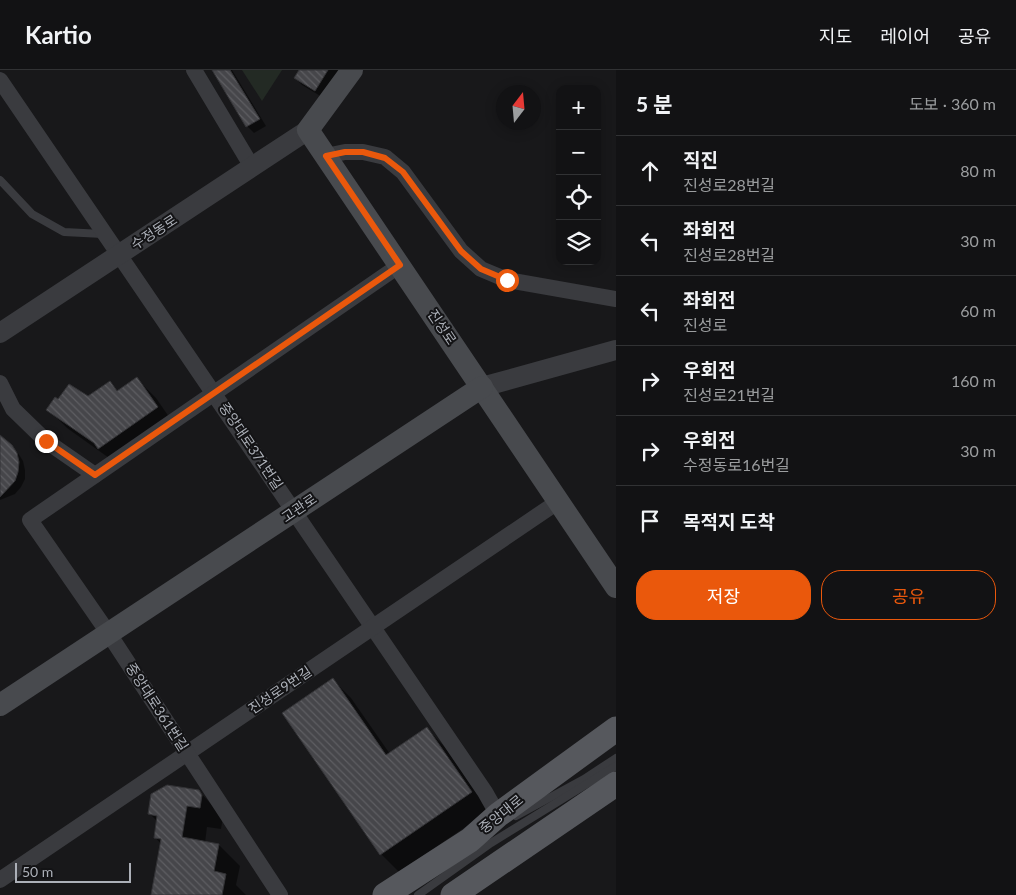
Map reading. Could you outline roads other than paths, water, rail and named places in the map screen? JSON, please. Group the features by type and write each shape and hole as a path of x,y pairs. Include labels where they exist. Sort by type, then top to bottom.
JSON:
{"main road":[{"path":"308,130 352,70"},
{"name":"진성로","path":"308,130 616,587"},
{"name":"고관로","path":"0,705 482,387"},
{"name":"중앙대로","path":"385,895 504,818 616,729"},
{"path":"453,895 616,784"}],"street":[{"path":"194,70 252,167"},
{"name":"중앙대로371번길","path":"0,80 504,818"},
{"name":"수정동로","path":"0,333 308,130"},
{"path":"326,156 345,152 363,152 385,158 403,172 461,251 481,269 507,280 616,298"},
{"path":"0,384 13,408 46,441 95,475 400,265"},
{"name":"고관로","path":"482,387 616,350"},
{"name":"중앙대로361번길","path":"95,475 30,520 109,634 280,895"},
{"name":"진성로9번길","path":"0,880 559,501"}],"lane":[{"path":"0,180 32,214 64,232 105,234"},
{"path":"504,818 584,779 616,758"},
{"path":"418,895 491,843 616,766"}]}
